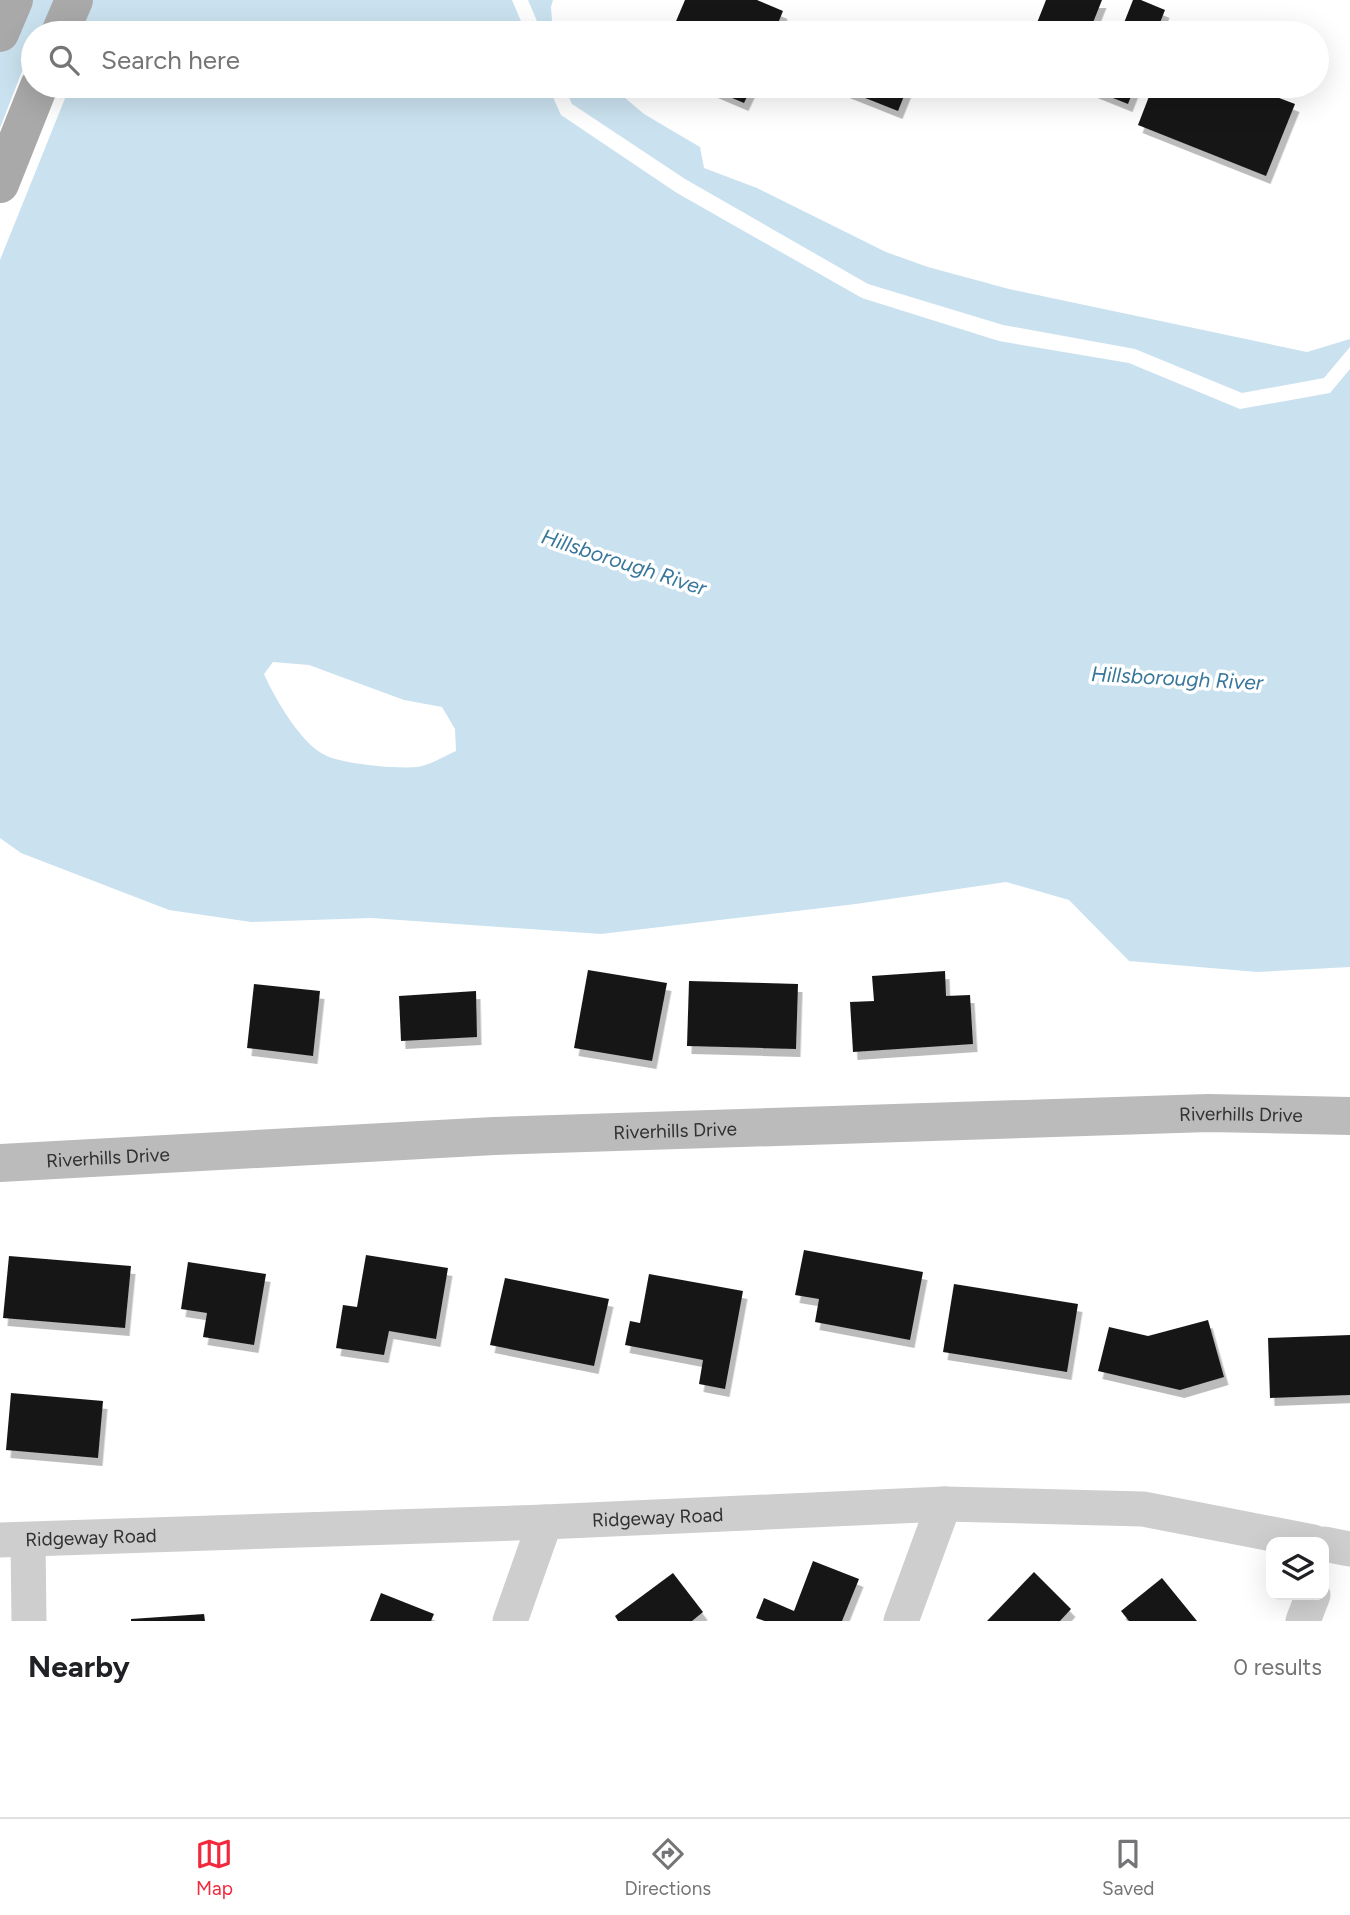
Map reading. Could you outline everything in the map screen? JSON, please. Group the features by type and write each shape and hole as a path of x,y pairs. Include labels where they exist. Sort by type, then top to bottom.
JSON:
{"main road":[{"path":"0,33 14,0"},
{"path":"65,21 74,0"},
{"path":"0,184 34,98"}],"street":[{"name":"Riverhills Drive","path":"0,1163 521,1135 1208,1113 1350,1116"},
{"name":"Ridgeway Road","path":"14,1540 545,1522 944,1504 1143,1509 1269,1537"},
{"path":"901,1621 944,1504"},
{"path":"510,1621 545,1522"},
{"path":"14,1540 29,1621"},
{"path":"1303,1621 1311,1600"}],"water":[{"name":"Hillsborough River","path":"0,0 512,0 521,21 21,21 21,98 553,98 561,115 677,193 862,298 999,341 1129,363 1240,409 1330,393 1350,369 1350,967 1257,972 1129,961 1069,900 1006,882 856,904 601,934 371,918 251,922 169,910 21,853 0,838","holes":["273,662 309,665 404,700 442,707 455,729 456,751 416,767 356,763 325,755 298,731 281,707 264,674"]},
{"path":"528,0 553,0 552,21 537,21"},
{"path":"569,98 625,98 644,114 700,147 704,168 757,188 886,252 928,267 1009,289 1307,352 1350,339 1350,347 1324,378 1242,393 1135,349 1003,325 868,284 685,179 572,104"}],"pier":[{"path":"21,74 21,98 65,98 0,260 0,128"}],"building":[{"path":"685,0 757,0 783,11 779,21 676,21"},
{"path":"1046,0 1102,0 1094,21 1038,21"},
{"path":"1133,0 1141,0 1165,10 1161,21 1125,21"},
{"path":"732,98 746,98 744,103"},
{"path":"865,98 903,98 898,111"},
{"path":"1113,98 1130,98 1128,104"},
{"path":"1148,98 1279,98 1295,104 1266,176 1138,125"},
{"path":"588,970 667,983 652,1061 574,1048"},
{"path":"945,971 946,996 970,995 973,1044 853,1052 850,1002 874,1001 872,976"},
{"path":"689,981 798,984 796,1049 687,1046"},
{"path":"254,984 320,991 313,1056 247,1048"},
{"path":"476,991 477,1037 401,1041 399,996"},
{"path":"804,1250 923,1272 910,1340 815,1322 819,1299 795,1295"},
{"path":"366,1255 448,1268 436,1339 389,1331 384,1355 336,1348 343,1305 357,1307"},
{"path":"9,1256 131,1266 125,1328 3,1318"},
{"path":"188,1262 266,1274 254,1345 203,1337 207,1313 181,1309"},
{"path":"649,1274 743,1291 725,1389 699,1384 703,1360 625,1345 630,1321 640,1323"},
{"path":"505,1278 609,1299 594,1366 490,1345"},
{"path":"954,1284 1078,1304 1067,1372 943,1352"},
{"path":"1208,1320 1224,1377 1180,1390 1098,1371 1109,1327 1148,1336"},
{"path":"1350,1335 1350,1395 1270,1398 1268,1338"},
{"path":"11,1393 103,1401 98,1458 6,1450"},
{"path":"813,1561 859,1579 842,1621 765,1621 756,1618 764,1598 794,1611"},
{"path":"1034,1572 1071,1609 1060,1621 987,1621"},
{"path":"673,1573 703,1612 692,1621 618,1621 615,1616"},
{"path":"1162,1578 1197,1621 1129,1621 1121,1611"},
{"path":"381,1593 434,1614 431,1621 370,1621"},
{"path":"204,1614 205,1621 131,1621 131,1619"}]}
